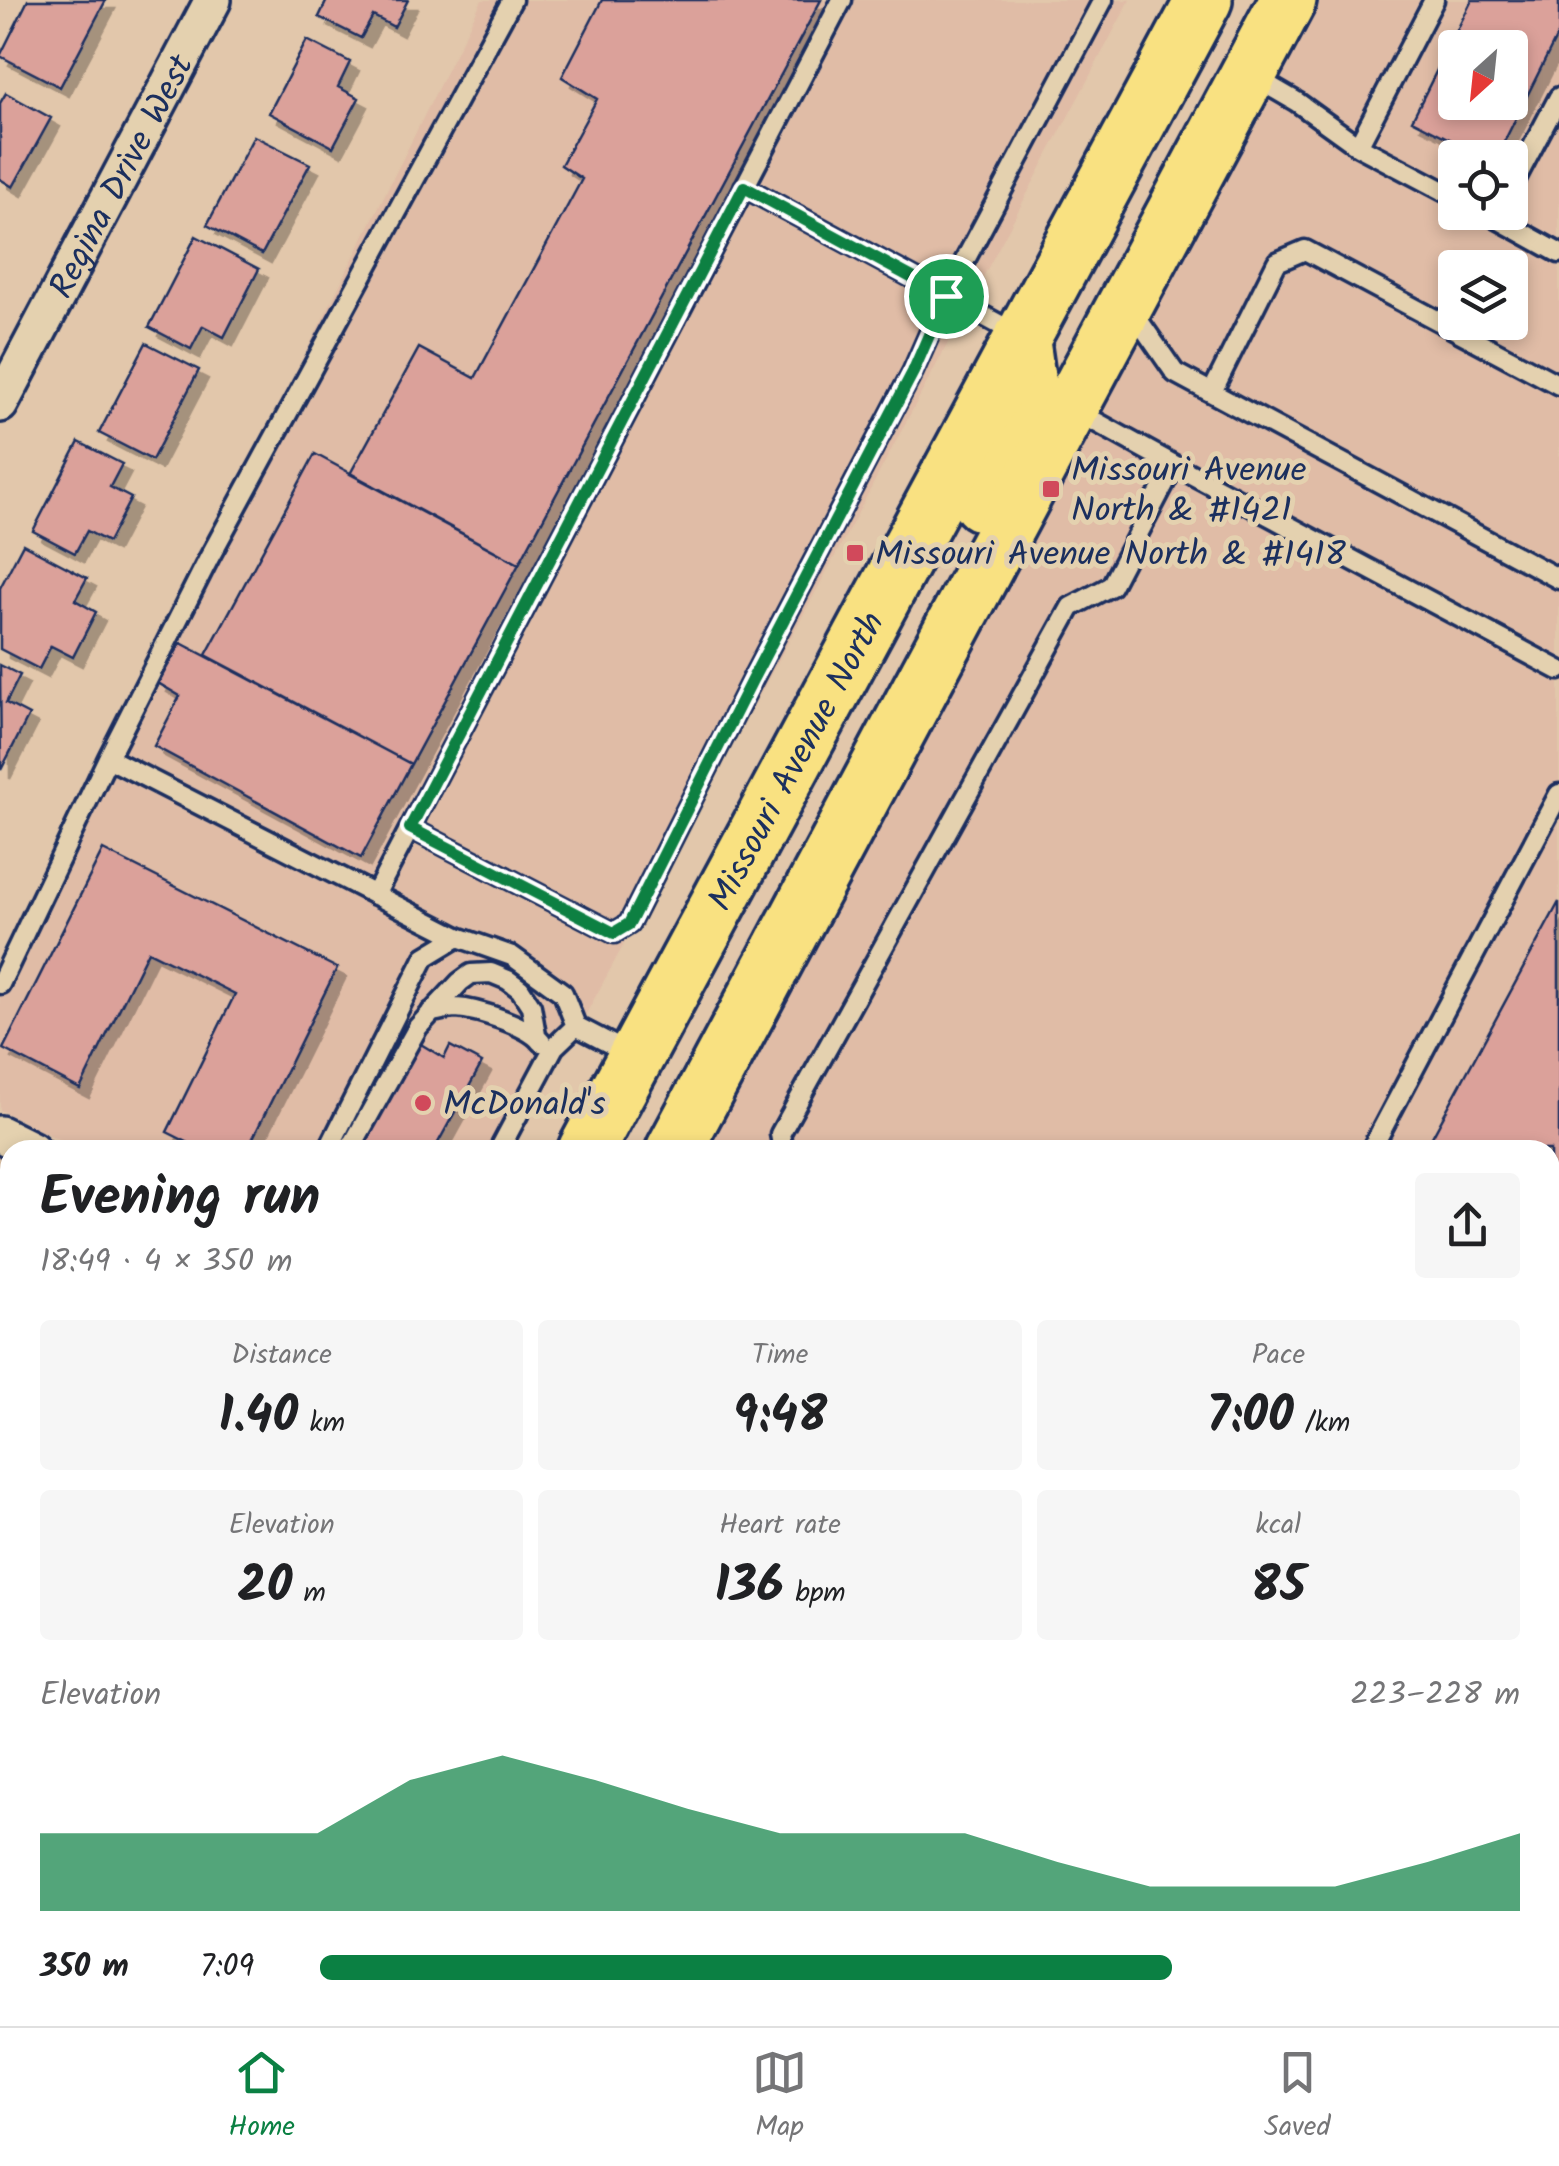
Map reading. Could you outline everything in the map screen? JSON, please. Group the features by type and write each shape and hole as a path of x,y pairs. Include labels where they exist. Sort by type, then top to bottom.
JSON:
{"main road":[{"name":"Missouri Avenue North","path":"591,1140 1204,0"},
{"path":"1072,408 1070,330 1198,70 1214,0"},
{"path":"679,1140 1288,0"},
{"path":"896,734 934,593 1022,418 1028,384 1022,336"}],"street":[{"name":"Regina Drive West","path":"0,404 214,0"}],"lane":[{"path":"0,984 208,558 512,0"},
{"path":"375,895 842,0"},
{"path":"410,828 614,933 629,924 913,372 946,296 1103,0"},
{"path":"1358,146 1434,0"},
{"path":"1248,74 1297,102 1358,146 1438,188"},
{"path":"1528,155 1559,96"},
{"path":"744,187 1022,336"},
{"path":"1520,230 1559,253"},
{"path":"1212,392 1276,262 1305,250 1559,385"},
{"path":"1127,304 1174,372 1559,580"},
{"path":"1072,408 1559,670"},
{"path":"781,1140 780,1134 1071,607 1111,586 1174,465"},
{"path":"108,758 458,937 512,956 562,993 576,1026 636,1058"},
{"path":"1376,1140 1559,794"},
{"path":"333,1140 425,957 458,937"},
{"path":"355,1140 418,1027 472,974 491,973 520,989 531,1006 536,1035 550,1055"},
{"path":"432,1012 456,1008 513,1023 536,1035"},
{"path":"504,1140 550,1055 576,1026"}],"shaded area":[{"path":"482,0 1130,0 827,571 517,1140 60,1140 0,1110 0,965"},
{"path":"1310,0 1559,0 1559,1140 701,1140"}],"building":[{"path":"28,0 106,0 60,87 0,56"},
{"path":"327,0 408,0 394,27 373,16 361,38 319,17"},
{"path":"602,0 821,0 519,564 350,474 419,348 475,378 582,179 561,165 597,99 562,77"},
{"path":"1472,0 1559,0 1559,32 1528,94 1528,30 1457,30"},
{"path":"307,40 350,62 338,87 359,98 333,147 269,113"},
{"path":"1438,68 1438,120 1515,120 1505,140 1451,140 1412,120"},
{"path":"6,93 51,118 13,187 0,179 0,103"},
{"path":"254,136 310,164 262,254 207,225"},
{"path":"196,236 259,269 224,337 203,326 191,349 149,327"},
{"path":"146,343 199,370 152,460 99,433"},
{"path":"79,442 122,464 110,487 131,498 108,542 87,531 75,553 33,531"},
{"path":"315,454 519,564 411,764 206,655"},
{"path":"23,544 87,578 75,600 96,612 73,657 51,646 39,669 0,649 0,588"},
{"path":"181,643 411,764 361,858 154,746 180,696 158,683"},
{"path":"0,665 20,675 6,703 29,715 1,770"},
{"path":"103,850 337,968 252,1140 183,1140 167,1132 235,994 148,951 80,1089 3,1049"},
{"path":"1559,902 1559,1140 1430,1140"},
{"name":"McDonald's","path":"419,1043 444,1058 450,1046 482,1063 440,1140 366,1140"}],"place":[{"name":"Missouri Avenue North & #1421","path":"1051,489"},
{"name":"Missouri Avenue North & #1418","path":"855,553"},
{"name":"McDonald's","path":"423,1103"}],"route":[{"path":"744,187 946,296 913,372 629,924 614,933 410,828 744,187"}]}
